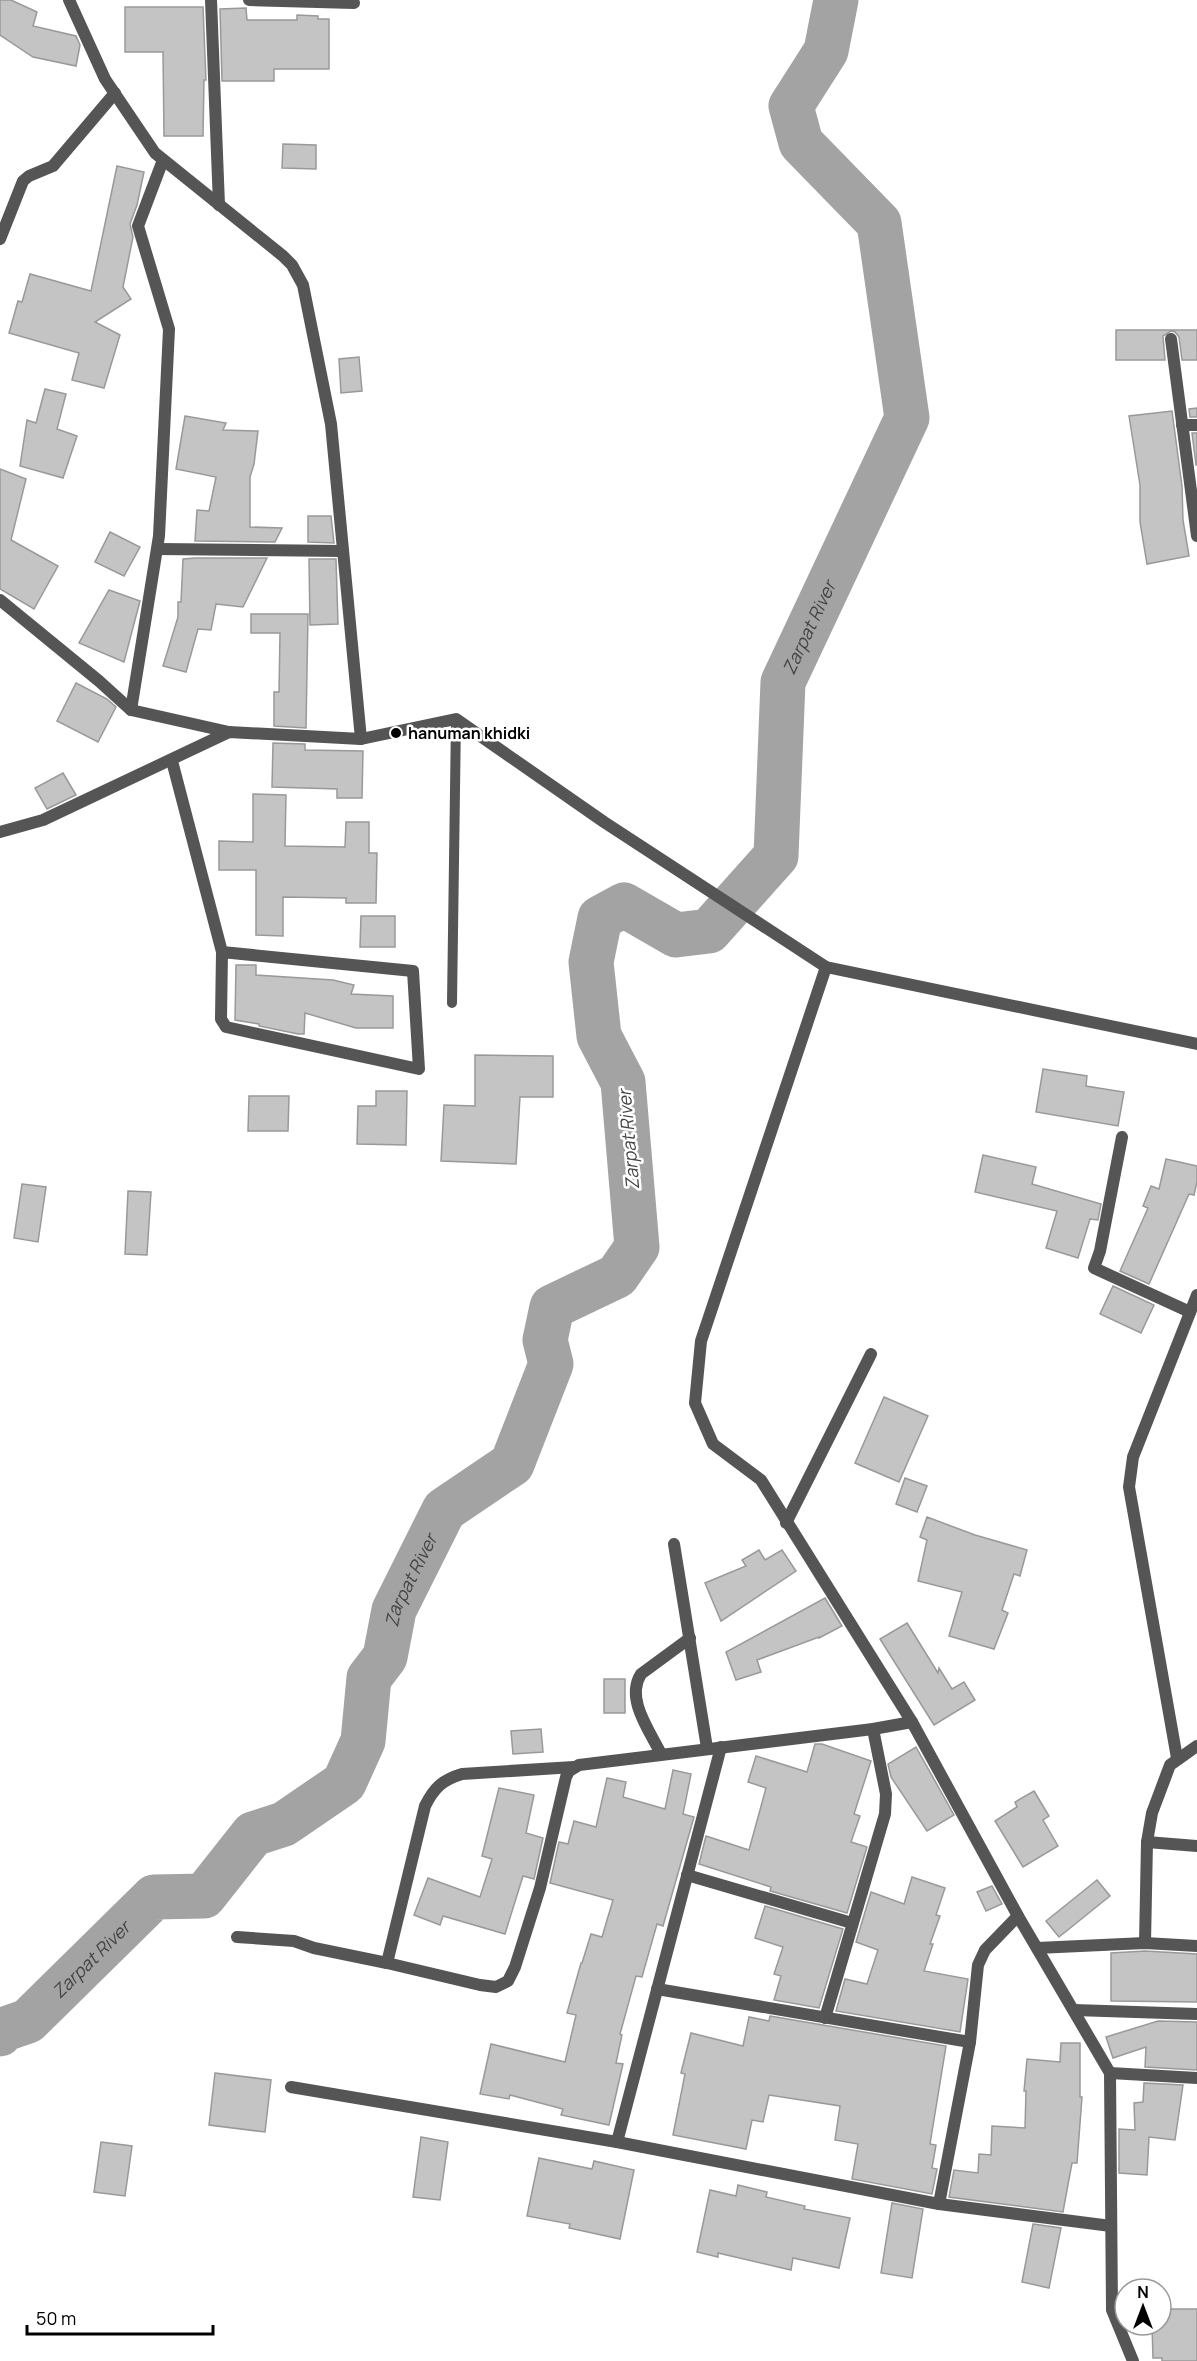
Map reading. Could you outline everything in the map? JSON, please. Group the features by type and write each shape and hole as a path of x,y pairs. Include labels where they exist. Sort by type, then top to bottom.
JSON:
{"street":[{"path":"78,0 69,0 105,79 149,145 163,160 283,256 299,275 303,285 331,424 361,739"},
{"path":"211,0 219,205"},
{"path":"249,0 354,3"},
{"path":"0,239 23,181 28,176 53,166 115,93"},
{"path":"131,710 158,549 169,324 138,226 163,160"},
{"path":"1170,339 1197,536"},
{"path":"1182,425 1197,425"},
{"path":"158,549 343,551"},
{"path":"0,600 131,710 230,732 361,739 456,719 604,822 826,967 1197,1044"},
{"path":"0,832 43,820 230,732"},
{"path":"172,761 222,952 221,1019 226,1028 419,1069 413,971 222,952"},
{"path":"826,967 701,1341 695,1403 714,1444 761,1480 912,1722 1018,1916 1110,2073 1112,2310 1133,2361"},
{"path":"1122,1137 1100,1251 1094,1268 1190,1312"},
{"path":"1177,1758 1129,1487 1133,1457 1197,1294"},
{"path":"786,1523 872,1354"},
{"path":"674,1544 707,1748"},
{"path":"661,1754 638,1706 634,1694 636,1682 641,1674 690,1638"},
{"path":"387,1963 425,1806 438,1785 448,1778 462,1774 573,1767 707,1748 873,1729 912,1722"},
{"path":"825,2018 886,1803 873,1729"},
{"path":"1145,1943 1147,1842 1152,1813 1170,1765 1197,1746"},
{"path":"616,2142 720,1747"},
{"path":"237,1936 294,1941 314,1948 480,1985 496,1987 508,1981 515,1967 540,1888 566,1777 573,1767"},
{"path":"1147,1842 1197,1846"},
{"path":"687,1875 852,1923"},
{"path":"939,2204 970,2042 978,1965 981,1956 1018,1916"},
{"path":"1037,1948 1145,1943 1197,1946"},
{"path":"657,1989 970,2042"},
{"path":"1074,2010 1197,2014"},
{"path":"1110,2073 1197,2078"},
{"path":"291,2087 616,2142 939,2204 1111,2226"}],"lane":[{"path":"452,1004 456,719"}],"building":[{"path":"0,0 11,0 37,12 33,26 76,36 80,45 76,66 33,57 0,35"},
{"path":"125,7 203,7 206,80 204,80 203,136 164,136 163,52 125,52"},
{"path":"246,8 247,20 297,20 297,15 329,19 329,69 274,69 274,81 222,81 220,9"},
{"path":"283,144 316,145 316,169 282,168"},
{"path":"117,166 144,172 137,205 130,224 133,237 123,287 131,299 95,322 120,335 104,388 72,380 79,353 9,333 18,301 22,302 30,274 91,291"},
{"path":"1116,330 1197,330 1197,360 1182,360 1179,337 1171,331 1163,336 1165,360 1116,360"},
{"path":"359,357 362,391 341,393 339,359"},
{"path":"45,389 66,394 57,429 77,436 63,478 20,466 27,420 36,423"},
{"path":"1197,408 1197,417 1190,417 1189,409"},
{"path":"1172,411 1189,556 1147,564 1140,522 1140,485 1129,416"},
{"path":"185,416 226,423 223,430 258,431 250,477 250,527 282,528 275,542 195,541 197,510 209,511 216,477 176,469"},
{"path":"1192,433 1197,433 1197,465 1196,465"},
{"path":"0,469 26,479 11,540 58,566 34,609 0,589"},
{"path":"308,516 331,516 334,543 308,542"},
{"path":"110,532 140,547 124,576 95,562"},
{"path":"267,558 243,607 216,604 211,630 198,629 186,672 163,666 178,617 178,602 181,602 183,559"},
{"path":"309,559 336,559 338,624 310,625"},
{"path":"109,590 140,601 124,662 79,643"},
{"path":"251,614 308,614 306,728 274,726 274,692 279,692 280,633 251,633"},
{"path":"76,683 107,699 116,707 98,742 57,721"},
{"path":"273,743 305,744 305,750 363,751 362,798 337,798 337,789 272,787"},
{"path":"63,773 76,795 47,809 35,788"},
{"path":"253,794 286,795 285,846 345,847 346,822 369,822 369,853 377,853 376,903 346,903 346,898 283,897 283,936 256,935 256,870 219,870 219,841 253,842"},
{"path":"361,916 395,916 395,947 360,947"},
{"path":"236,965 256,965 256,975 333,980 354,985 351,994 393,996 393,1028 356,1028 305,1013 304,1034 298,1034 235,1020"},
{"path":"475,1055 553,1056 553,1097 520,1097 516,1164 441,1161 444,1105 475,1106"},
{"path":"1043,1069 1087,1076 1086,1086 1124,1092 1118,1126 1036,1112"},
{"path":"376,1091 407,1091 406,1145 357,1144 358,1106 376,1106"},
{"path":"249,1096 289,1096 288,1131 248,1131"},
{"path":"983,1155 1036,1167 1032,1184 1101,1204 1098,1220 1090,1219 1078,1258 1046,1248 1057,1211 975,1192"},
{"path":"1166,1159 1197,1166 1197,1182 1194,1195 1189,1194 1149,1284 1120,1271 1148,1208 1143,1206 1151,1186 1159,1189"},
{"path":"22,1184 46,1187 38,1242 14,1238"},
{"path":"128,1191 151,1192 147,1255 125,1254"},
{"path":"1113,1286 1154,1305 1141,1333 1100,1314"},
{"path":"884,1397 928,1416 899,1482 855,1463"},
{"path":"905,1478 927,1486 917,1512 896,1504"},
{"path":"927,1517 975,1535 1027,1550 1020,1576 1014,1574 1002,1610 1008,1613 994,1649 949,1636 962,1592 918,1581 927,1540 920,1537"},
{"path":"759,1550 765,1560 782,1550 796,1571 721,1621 705,1583 746,1566 742,1560"},
{"path":"825,1598 842,1626 819,1638 757,1660 761,1672 736,1680 726,1652"},
{"path":"907,1623 938,1673 939,1668 952,1689 964,1682 975,1700 934,1725 880,1639"},
{"path":"604,1679 625,1679 625,1713 604,1713"},
{"path":"541,1729 543,1752 513,1754 511,1731"},
{"path":"815,1744 822,1744 871,1761 854,1814 860,1816 851,1842 867,1847 847,1913 770,1891 771,1887 699,1864 706,1836 749,1850 766,1788 748,1782 756,1756 807,1772"},
{"path":"916,1747 954,1815 927,1831 891,1777 888,1764"},
{"path":"673,1770 691,1774 683,1814 694,1817 663,1926 657,1924 642,1977 636,1976 620,2034 622,2035 616,2063 623,2064 609,2125 561,2115 563,2109 510,2095 509,2099 480,2094 491,2044 565,2062 576,2015 567,2013 581,1963 591,1934 602,1937 613,1900 550,1883 559,1842 568,1844 574,1821 596,1827 607,1778 626,1782 623,1797 665,1809"},
{"path":"499,1788 534,1795 526,1833 543,1838 534,1879 523,1876 505,1934 443,1916 440,1925 414,1915 428,1878 480,1897 492,1859 482,1856"},
{"path":"1034,1791 1049,1816 1043,1820 1058,1846 1023,1867 995,1821 1017,1807 1015,1802"},
{"path":"912,1877 945,1888 936,1915 940,1916 930,1944 933,1944 924,1971 968,1979 960,2032 836,2011 845,1979 867,1984 878,1950 856,1942 871,1892 904,1904"},
{"path":"1097,1880 1110,1896 1059,1937 1046,1921"},
{"path":"992,1886 1002,1904 986,1911 977,1892"},
{"path":"765,1906 843,1929 819,2008 774,2000 781,1976 774,1974 783,1947 755,1938"},
{"path":"1145,1951 1197,1954 1197,2002 1111,2001 1111,1953"},
{"path":"770,2016 946,2046 930,2144 936,2145 932,2168 937,2169 932,2194 852,2179 858,2144 835,2140 840,2106 769,2095 763,2122 752,2120 746,2149 673,2135 685,2074 681,2073 691,2033 743,2046 749,2017 769,2021"},
{"path":"1158,2021 1197,2022 1197,2070 1145,2067 1146,2047 1113,2058 1106,2037"},
{"path":"1061,2043 1080,2043 1080,2097 1082,2097 1077,2163 1072,2163 1063,2212 949,2197 954,2170 978,2173 979,2154 991,2155 992,2126 1025,2128 1026,2091 1024,2091 1027,2059 1060,2062"},
{"path":"215,2073 271,2080 265,2132 209,2125"},
{"path":"1144,2083 1183,2085 1175,2140 1149,2137 1147,2175 1119,2173 1119,2129 1135,2130 1134,2103 1143,2102"},
{"path":"421,2137 448,2142 440,2200 413,2197"},
{"path":"101,2142 132,2146 125,2196 94,2192"},
{"path":"539,2158 592,2169 594,2161 634,2170 620,2239 569,2228 570,2224 527,2216"},
{"path":"738,2185 767,2192 766,2197 805,2206 804,2209 850,2218 839,2268 793,2258 791,2270 718,2253 718,2257 697,2252 710,2190 736,2196"},
{"path":"892,2203 923,2209 912,2278 881,2273"},
{"path":"1033,2224 1061,2228 1049,2288 1022,2282"},
{"path":"1173,2309 1197,2309 1197,2361 1162,2361 1162,2358 1153,2358 1152,2337 1173,2337"}],"waterway":[{"name":"Zarpat River","path":"0,2034 2,2030 28,2021 154,1897 204,1896 253,1834 284,1824 344,1783 363,1741 369,1678 385,1657 394,1610 444,1510 512,1464 551,1364 545,1340 552,1307 617,1276 637,1247 623,1082 599,1036 591,962 600,918 624,905 676,935 709,931 776,856 783,682 907,418 879,223 801,143 791,106 826,51 836,0"}],"place":[{"name":"hanuman khidki","path":"396,733"}]}
